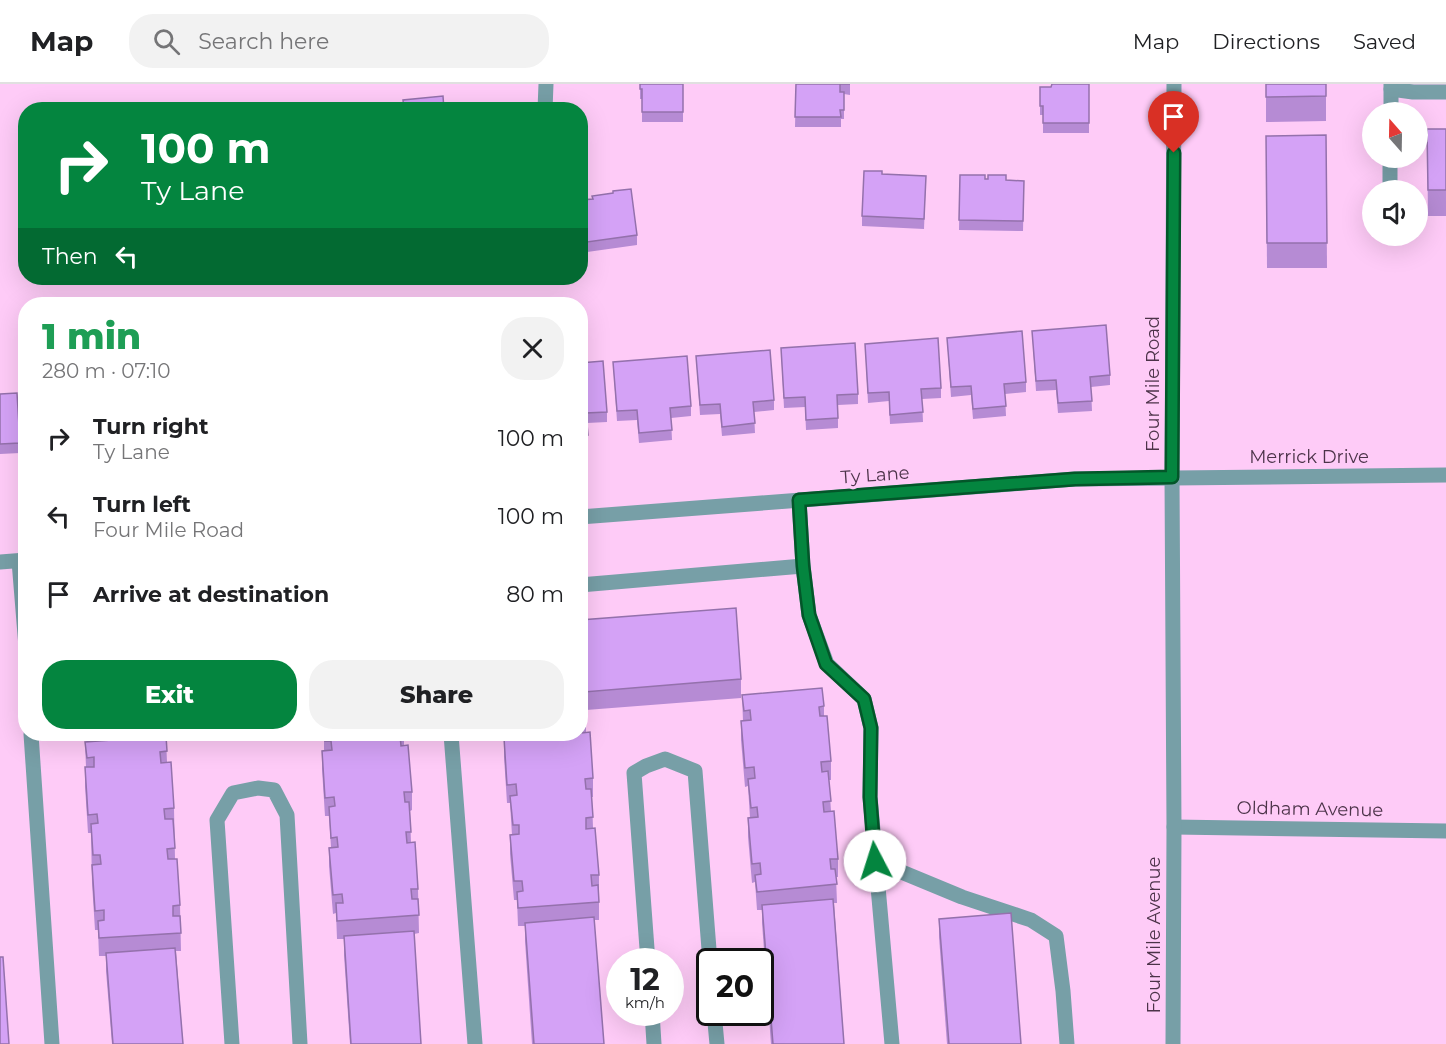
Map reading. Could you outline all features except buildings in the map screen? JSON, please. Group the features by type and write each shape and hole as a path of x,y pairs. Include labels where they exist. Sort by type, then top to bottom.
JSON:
{"street":[{"path":"545,102 546,84"},
{"name":"Four Mile Road","path":"1174,84 1172,477 1174,827"},
{"path":"1391,87 1413,92 1446,92"},
{"name":"Merrick Drive","path":"1172,477 1446,475"},
{"name":"Ty Lane","path":"588,516 1075,479 1172,477"},
{"path":"799,500 809,615 826,664 864,699 871,728 870,797 892,1044"},
{"path":"0,562 18,561"},
{"path":"588,584 803,566"},
{"path":"31,741 52,1044"},
{"path":"452,741 475,1044"},
{"path":"647,948 634,773 665,759 695,771 709,948"},
{"path":"232,1044 217,820 232,792 258,788 274,790 287,815 300,1044"},
{"name":"Oldham Avenue","path":"1174,827 1446,831"},
{"name":"Four Mile Avenue","path":"1173,1044 1174,827"},
{"path":"875,861 962,897 1031,920 1056,936 1063,991 1066,1044"},
{"path":"653,1026 654,1044"},
{"path":"715,1026 717,1044"}],"route":[{"path":"875,861 870,797 871,728 864,699 826,664 809,615 799,500 1075,479 1172,477 1174,153"}]}
